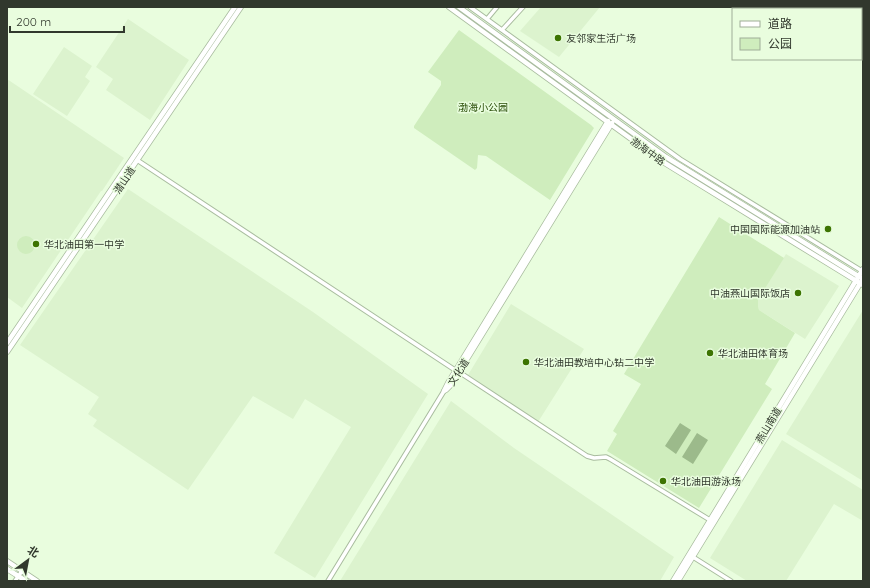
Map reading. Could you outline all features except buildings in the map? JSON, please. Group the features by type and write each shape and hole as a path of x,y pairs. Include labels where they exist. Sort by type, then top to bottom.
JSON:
{"main road":[{"name":"潜山道","path":"7,343 235,7"},
{"name":"潜山道","path":"7,352 241,7"},
{"name":"渤海中路","path":"449,7 669,166 860,283"},
{"name":"渤海中路","path":"459,7 672,161 862,278"},
{"name":"文化道","path":"444,391 451,385 457,371 612,118"},
{"name":"燕山南道","path":"678,581 860,283 863,270"},
{"name":"燕山南道","path":"673,581 860,283"},
{"path":"7,561 37,581"},
{"path":"7,569 22,579"}],"street":[{"path":"472,7 680,159 863,270"},
{"path":"487,19 497,7"},
{"path":"502,30 523,7"},
{"path":"137,160 587,456 594,458 606,457 610,459 710,520"},
{"path":"328,581 444,391"},
{"path":"693,557 732,581"},
{"path":"16,581 22,579 24,573"}],"shaded area":[{"name":"友邻家生活广场","path":"541,7 600,7 559,57 520,31"},
{"path":"128,19 189,60 150,120 106,90 113,79 96,67"},
{"path":"64,47 92,66 85,77 90,81 67,116 33,94"},
{"name":"华北油田第一中学","path":"7,79 124,158 22,308 7,297"},
{"path":"128,189 313,312 428,394 315,578 274,553 351,427 305,399 293,419 253,396 188,490 93,426 97,420 88,414 99,397 20,345"},
{"name":"中油燕山国际饭店","path":"786,254 839,286 805,339 759,310 758,306 758,300"},
{"name":"华北油田教培中心钻二中学","path":"511,304 584,349 538,422 468,375"},
{"path":"863,310 863,481 786,434"},
{"path":"451,401 514,448 674,557 660,581 340,581"},
{"path":"680,423 691,430 676,454 665,446"},
{"path":"697,433 708,440 693,464 682,457"},
{"path":"782,440 863,490 863,521 834,504 786,581 747,581 710,558"}],"green space":[{"name":"渤海小公园","path":"459,30 594,128 550,200 486,156 478,155 477,168 475,170 414,128 441,85 441,81 428,72"},
{"name":"华北油田体育场","path":"719,217 784,258 758,300 758,306 759,310 795,333 765,384 772,389 699,508 607,451 617,434 613,431 641,384 624,374"},
{"path":"26,236 32,239 35,245 32,251 26,254 20,251 17,245 20,239"}],"place":[{"name":"友邻家生活广场","path":"558,38"},
{"name":"中国国际能源加油站","path":"828,229"},
{"name":"华北油田第一中学","path":"36,244"},
{"name":"中油燕山国际饭店","path":"798,293"},
{"name":"华北油田体育场","path":"710,353"},
{"name":"华北油田教培中心钻二中学","path":"526,362"},
{"name":"华北油田游泳场","path":"663,481"}]}
